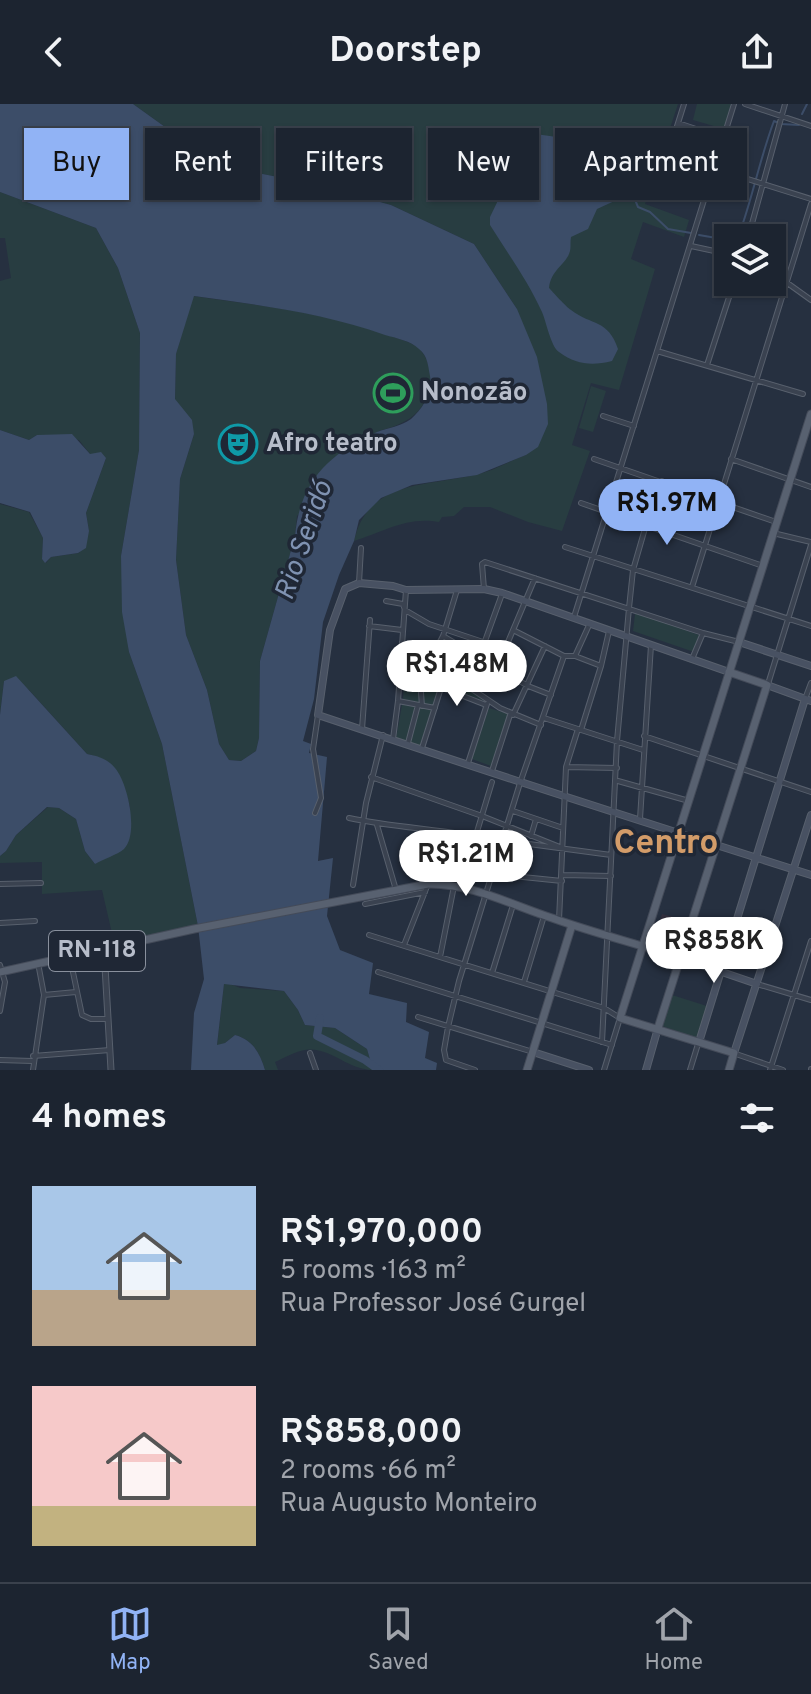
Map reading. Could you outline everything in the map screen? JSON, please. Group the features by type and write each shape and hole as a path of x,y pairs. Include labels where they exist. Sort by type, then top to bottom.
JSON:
{"main road":[{"path":"734,1053 620,1018 811,414"},
{"path":"699,1042 719,971 755,858 779,782 808,700 502,593 484,589 406,590 359,583 345,589 332,621 318,715 468,763 491,774 717,847 755,858 811,875"},
{"path":"739,642 811,666"},
{"path":"646,1070 767,685"},
{"path":"729,1070 811,815"},
{"name":"RN-118","path":"1,969 396,890 454,886 681,958"},
{"path":"527,1070 572,925"},
{"path":"681,958 757,984"},
{"path":"533,1052 589,1070"}],"street":[{"path":"676,128 684,104"},
{"path":"726,128 734,104"},
{"path":"745,104 811,126"},
{"path":"751,224 758,183 785,104"},
{"path":"678,123 694,128"},
{"path":"747,179 811,201 786,282 811,300"},
{"path":"574,617 704,200"},
{"path":"691,246 714,251"},
{"path":"707,365 729,296"},
{"path":"692,587 782,296"},
{"path":"657,351 803,394"},
{"path":"603,416 634,426"},
{"path":"594,459 776,522"},
{"path":"731,459 811,487"},
{"path":"602,1042 617,741 633,570 662,481"},
{"path":"581,503 763,566"},
{"path":"767,685 811,544 773,533"},
{"path":"565,547 811,626"},
{"path":"359,583 361,548"},
{"path":"484,589 482,563 739,642"},
{"path":"497,668 535,577"},
{"path":"393,739 406,590"},
{"path":"430,661 446,629 457,590"},
{"path":"485,641 502,593"},
{"path":"386,601 403,604 405,610 429,624 504,649"},
{"path":"362,727 370,620"},
{"path":"575,656 590,623"},
{"path":"368,626 402,630"},
{"path":"559,921 566,767 601,666 609,629"},
{"path":"513,630 564,656 575,656 601,666"},
{"path":"692,659 703,633"},
{"path":"443,636 528,686 551,695"},
{"path":"402,642 487,702 541,725"},
{"path":"640,822 651,645"},
{"path":"491,774 512,715 545,646"},
{"path":"408,743 420,705 422,680 418,652"},
{"path":"475,1070 450,1063 444,1055 448,1027 520,783 564,656"},
{"path":"401,666 420,663"},
{"path":"422,748 446,672"},
{"path":"422,680 487,702"},
{"path":"808,700 811,683"},
{"path":"398,701 435,708"},
{"path":"468,763 487,702"},
{"path":"315,813 321,798 313,754 318,715"},
{"path":"544,718 643,750"},
{"path":"353,885 371,777 383,735"},
{"path":"644,736 811,792"},
{"path":"566,767 617,768"},
{"path":"371,777 562,847"},
{"path":"617,781 689,801"},
{"path":"476,835 492,782"},
{"path":"513,811 563,828"},
{"path":"349,818 377,825 476,835 611,855"},
{"path":"529,844 536,819"},
{"path":"377,825 396,890"},
{"path":"440,957 454,886 459,834"},
{"path":"417,856 496,864"},
{"path":"493,874 562,878 611,876"},
{"path":"0,884 41,883"},
{"path":"365,904 426,888"},
{"path":"404,945 426,888"},
{"path":"492,973 513,905"},
{"path":"524,982 544,916"},
{"path":"0,923 35,921"},
{"path":"369,935 604,1008 620,1018 604,1070"},
{"path":"771,1068 811,941"},
{"path":"104,949 111,1070"},
{"path":"70,956 82,1015 91,1019 108,1019"},
{"path":"33,1070 44,995 38,963"},
{"path":"0,1011 5,990 1,969"},
{"path":"378,972 612,1045"},
{"path":"757,984 811,1000"},
{"path":"44,995 76,992"},
{"path":"418,1017 533,1052"},
{"path":"690,1070 699,1042"},
{"path":"0,1060 110,1050"},
{"path":"310,1053 316,1070"},
{"path":"734,1053 783,1070"}],"shaded area":[{"path":"662,914 689,921 680,951 653,942"}],"green space":[{"path":"133,104 678,104 670,128 555,128 555,200 646,200 645,204 689,220 684,237 643,222 631,259 655,269 619,390 591,383 572,445 590,451 562,531 490,507 464,507 454,516 442,517 439,522 406,523 354,541 361,521 385,496 418,485 481,474 526,455 517,309 474,244 391,205 373,200 412,200 412,128 276,128 276,177 260,173 260,128 166,128"},
{"path":"697,104 731,104 724,128 693,120"},
{"path":"0,192 96,228 118,268 140,333 139,450 121,556 129,652 162,744 198,926 114,942 102,890 42,894 42,862 0,863 0,856 16,835 48,807 59,808 76,819 85,851 95,864 130,807 121,780 112,767 87,754 29,690 4,681 0,715 0,504 29,512 43,538 42,559 46,563 51,557 79,553 89,531 86,513 106,458 90,454 79,440 37,435 29,440 0,430 0,281 11,278 5,238 0,238"},
{"path":"193,296 353,324 416,346 427,361 430,373 426,400 416,413 396,426 379,431 297,516 295,536 260,661 259,738 256,751 241,761 229,760 219,744 207,690 186,635 176,560 180,479 194,434 175,400 176,354"},
{"path":"591,386 606,391 593,432 579,428"},
{"path":"637,613 699,635 694,652 633,631"},
{"path":"406,647 492,704 440,684 420,746 396,739 403,699"},
{"path":"489,708 508,714 491,766 472,759"},
{"path":"224,984 240,988 284,991 305,1025 335,1028 367,1049 373,1070 355,1066 323,1051 305,1050 275,1062 278,1070 265,1070 255,1048 241,1037 235,1035 217,1046"},
{"path":"672,995 710,1007 699,1039 662,1026"}],"water":[{"name":"Rio Seridó","path":"0,104 133,104 166,128 145,128 145,200 260,200 260,173 276,177 276,200 373,200 391,205 474,244 517,309 537,357 548,424 538,447 477,475 412,485 381,498 359,520 323,622 314,699 303,741 311,744 309,753 327,757 318,861 333,858 327,916 340,950 373,963 369,994 407,1003 406,1022 429,1032 425,1058 437,1063 436,1070 373,1070 367,1049 335,1028 305,1025 284,991 224,984 217,1045 235,1035 247,1040 261,1058 265,1070 191,1070 194,1013 204,979 198,926 162,744 129,652 122,612 121,556 139,450 140,333 118,268 96,228 0,192","holes":["194,296 267,306 362,327 408,342 424,355 431,382 426,400 411,419 377,432 344,450 310,485 298,517 260,661 259,738 256,751 241,761 229,760 219,744 207,690 186,635 176,560 180,479 194,434 192,420 175,399 176,354"]},
{"path":"539,135 555,137 555,200 617,200 597,209 588,229 571,237 568,256 550,281 549,288 571,310 609,332 618,349 612,361 585,363 572,360 556,349 544,316 490,225 490,217 498,200 539,200"},
{"path":"0,430 29,440 37,435 72,434 90,454 101,452 106,458 86,513 89,531 86,548 78,553 51,557 45,563 42,559 43,538 30,512 0,503"},
{"path":"16,676 87,754 106,760 120,775 128,796 131,821 128,842 121,851 95,864 85,851 76,819 59,808 47,807 16,835 0,856 0,715 4,681"}],"waterway":[{"path":"802,114 807,104"},
{"path":"742,224 774,121 799,125"},
{"path":"635,200 638,207 650,212 668,229 691,233"},
{"path":"699,235 714,238"},
{"path":"320,1018 317,1036 379,1070"}],"place":[{"name":"Nonozão","path":"393,393"},
{"name":"Afro teatro","path":"238,444"}],"district":[{"name":"Centro","path":"666,844"}]}
